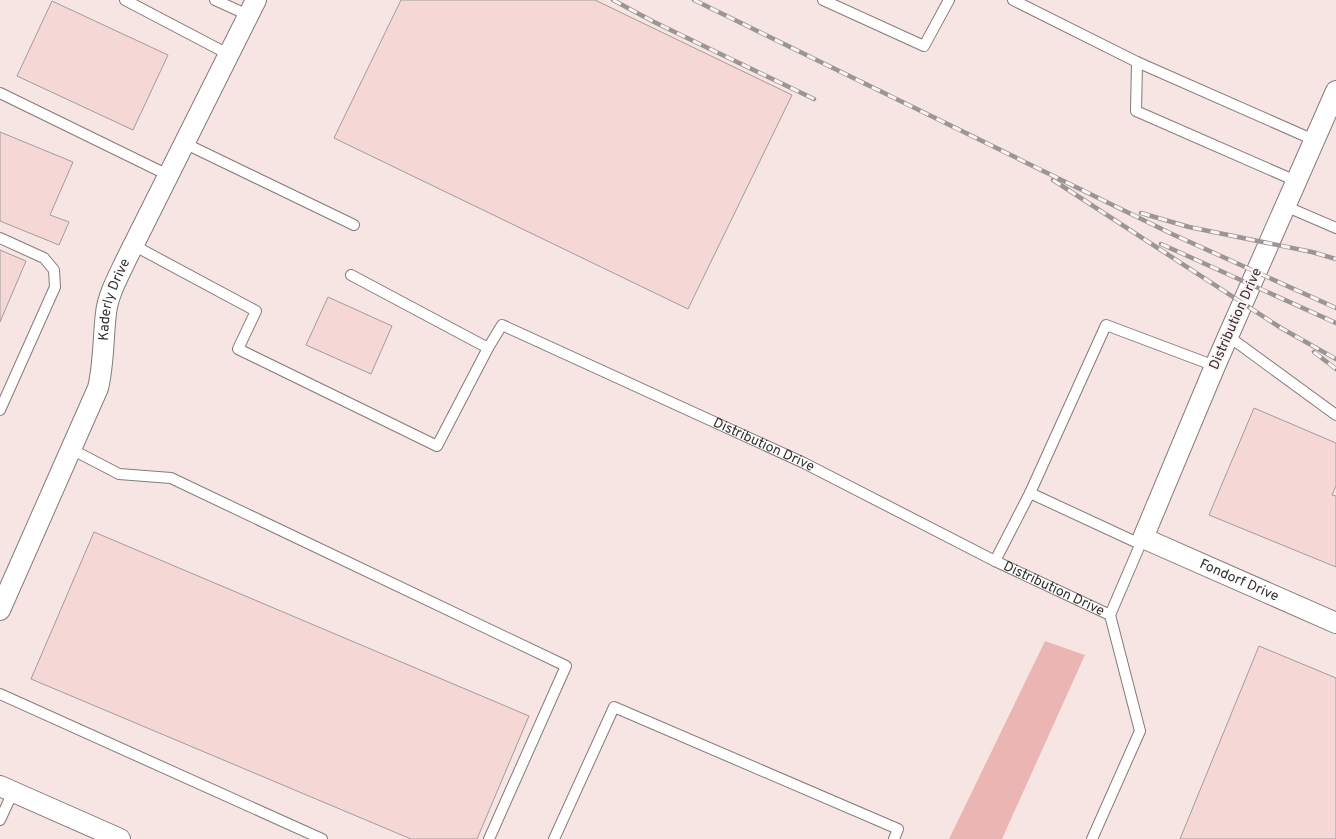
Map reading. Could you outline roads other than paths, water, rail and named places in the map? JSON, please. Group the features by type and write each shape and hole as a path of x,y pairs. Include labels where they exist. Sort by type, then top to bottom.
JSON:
{"street":[{"name":"Kaderly Drive","path":"0,610 98,388 102,372 106,312 111,295 134,244 252,8"},
{"name":"Distribution Drive","path":"1141,541 1228,336 1336,91"},
{"name":"Fondorf Drive","path":"1141,541 1336,623"},
{"path":"7,789 120,839"}],"lane":[{"path":"125,0 228,54"},
{"path":"215,0 252,8"},
{"path":"823,0 924,46 949,0"},
{"path":"1013,0 1137,62 1314,140"},
{"path":"1137,62 1136,111 1296,181"},
{"path":"0,93 168,175"},
{"path":"184,143 354,225"},
{"path":"1285,206 1336,228"},
{"path":"0,238 44,258 54,270 55,287 0,410"},
{"path":"134,244 256,311 238,349 437,446 488,348 351,275"},
{"name":"Distribution Drive","path":"488,348 502,325 804,463 995,561 1110,615 1141,541"},
{"path":"995,561 1030,493 1106,325 1215,366"},
{"path":"1228,336 1336,416"},
{"path":"71,450 119,474 171,478 566,666 489,839"},
{"path":"1030,493 1141,541"},
{"path":"1092,839 1140,731 1110,615"},
{"path":"0,694 322,839"},
{"path":"554,839 614,706 898,829 894,839"},
{"path":"0,820 7,789"}],"railway":[{"path":"613,0 654,22 814,99"},
{"path":"694,0 1172,234 1336,308"},
{"path":"1053,180 1281,328 1336,359"},
{"path":"1141,213 1189,227 1312,252 1336,259"},
{"path":"1161,244 1336,323"},
{"path":"1314,352 1336,369"}]}
